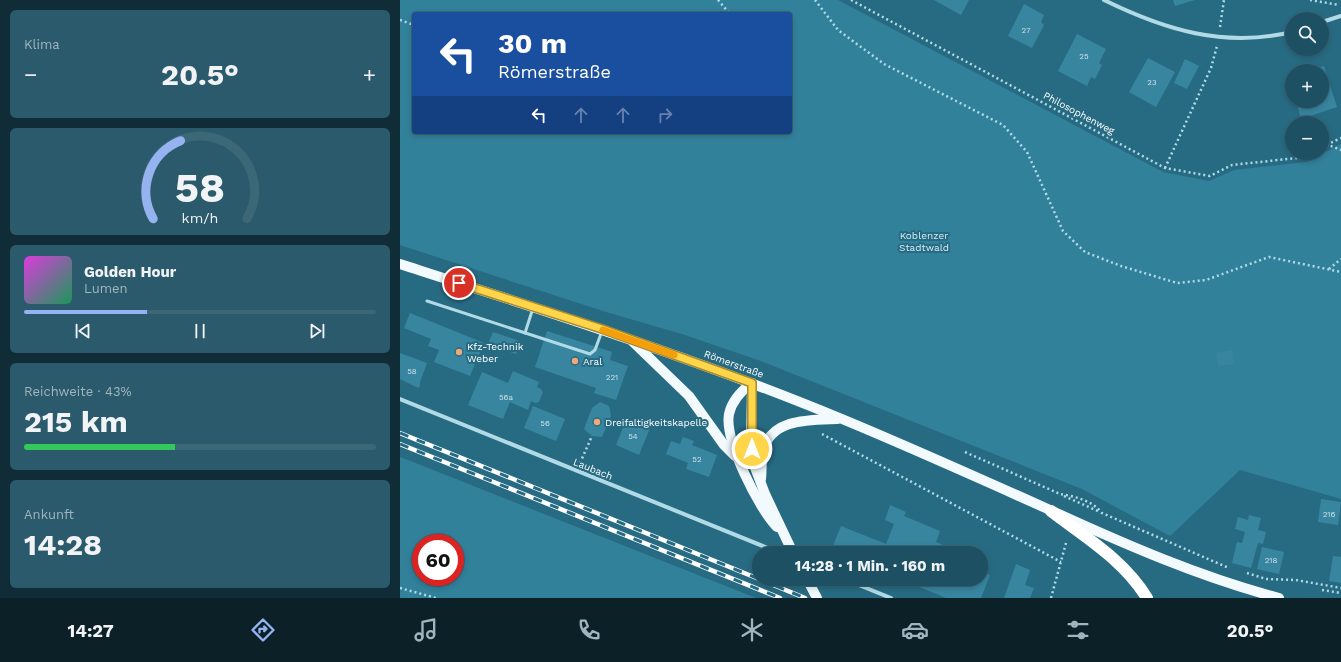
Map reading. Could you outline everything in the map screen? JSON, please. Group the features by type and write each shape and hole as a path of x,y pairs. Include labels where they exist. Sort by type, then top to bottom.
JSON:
{"highway":[{"path":"1051,511 1119,564 1144,594"}],"main road":[{"name":"Römerstraße","path":"400,264 602,329 752,383 842,419 1177,565 1236,586 1279,598"},
{"path":"630,339 689,396 724,445 739,460"},
{"path":"752,383 734,400 729,415 730,435 739,460 769,517 782,532"},
{"path":"752,383 752,449 756,470 761,485 789,546"},
{"path":"761,485 763,451 766,442 776,430 798,422 842,419"},
{"path":"811,586 817,598"}],"street":[{"path":"1104,0 1137,16 1176,30 1218,37 1253,37 1285,33"},
{"path":"1329,20 1341,16"},
{"name":"Laubach","path":"400,399 763,546"},
{"path":"861,586 891,598"}],"lane":[{"path":"427,301 590,354 595,350 602,329"},
{"path":"524,333 533,307"}],"path":[{"path":"718,0 728,12"},
{"path":"815,0 838,30 884,64 1003,125 1027,152 1063,231 1085,252 1121,266 1177,283 1206,280 1269,257 1341,272"},
{"name":"Philosophenweg","path":"851,0 1165,168 1210,176 1232,165 1285,159"},
{"path":"1165,168 1211,68 1224,0"},
{"path":"1310,0 1341,6"},
{"path":"400,20 412,24"},
{"path":"1329,143 1341,138"},
{"path":"1329,145 1341,150"},
{"path":"1329,269 1341,259"},
{"path":"816,431 1061,562"},
{"path":"577,471 592,436"},
{"path":"965,452 1102,513 1234,569"},
{"path":"1060,494 1071,496 1097,507 1102,513"},
{"path":"1077,507 1079,502"},
{"path":"1051,598 1066,543"},
{"path":"1245,573 1266,579 1296,580 1341,588"},
{"path":"400,588 436,598"},
{"path":"1322,590 1341,593"}],"green space":[{"name":"Koblenzer Stadtwald","path":"400,0 838,0 1163,172 1209,181 1234,170 1307,162 1311,160 1329,160 1329,150 1341,144 1341,499 1240,470 1170,536 1082,489 761,361 682,334 606,312 400,245"},
{"path":"400,457 756,598 400,598"}],"building":[{"path":"934,0 969,0 961,15"},
{"path":"1173,0 1195,0 1175,6"},
{"path":"1024,4 1044,15 1041,22 1044,25 1032,48 1008,36"},
{"path":"1077,34 1106,49 1099,63 1102,65 1095,79 1091,77 1087,86 1058,71"},
{"path":"1148,58 1175,72 1156,107 1129,92"},
{"path":"1185,59 1199,66 1187,89 1174,83"},
{"path":"1329,82 1337,107 1310,116 1300,116 1298,108 1329,108"},
{"path":"410,313 484,343 470,376 434,362 439,350 428,346 431,339 404,328"},
{"path":"547,331 612,352 610,360 628,366 616,400 594,393 596,388 535,367"},
{"path":"493,332 520,341 516,354 488,344"},
{"path":"1232,350 1234,364 1218,366 1216,353"},
{"path":"400,353 427,363 420,386 418,388 400,379"},
{"path":"513,371 539,382 537,387 543,392 539,402 535,403 531,401 528,410 510,402 503,419 468,405 482,372 508,383"},
{"name":"Dreifaltigkeitskapelle","path":"600,402 609,406 611,416 602,437 592,436 584,429 592,408"},
{"path":"533,406 565,419 556,441 524,428"},
{"path":"627,418 650,428 639,455 616,445"},
{"path":"683,437 694,441 692,445 717,455 709,477 686,469 688,463 666,454 671,441 680,444"},
{"path":"1321,499 1341,502 1338,525 1318,522"},
{"path":"890,505 906,512 904,516 940,531 936,542 946,546 833,546 841,526 886,544 894,524 885,520"},
{"path":"1249,515 1261,518 1258,530 1266,532 1263,544 1258,543 1251,568 1232,563 1237,542 1242,543 1245,532 1235,529 1238,517 1248,520"},
{"path":"1262,547 1284,552 1279,574 1257,569"},
{"path":"1333,556 1341,557 1341,583 1329,581"},
{"path":"1016,564 1030,570 1025,585 1034,588 1030,598 1004,598"},
{"path":"917,586 986,586 981,598 946,598"}],"railway":[{"path":"400,433 752,576"},
{"path":"400,444 780,598"},
{"path":"776,586 805,598"}],"slow traffic":[{"path":"603,330 674,355"}],"place":[{"name":"Kfz-Technik Weber","path":"459,352"},
{"name":"Aral","path":"575,361"},
{"name":"Dreifaltigkeitskapelle","path":"597,422"}],"route":[{"path":"459,283 602,329 752,383 752,449"}]}
